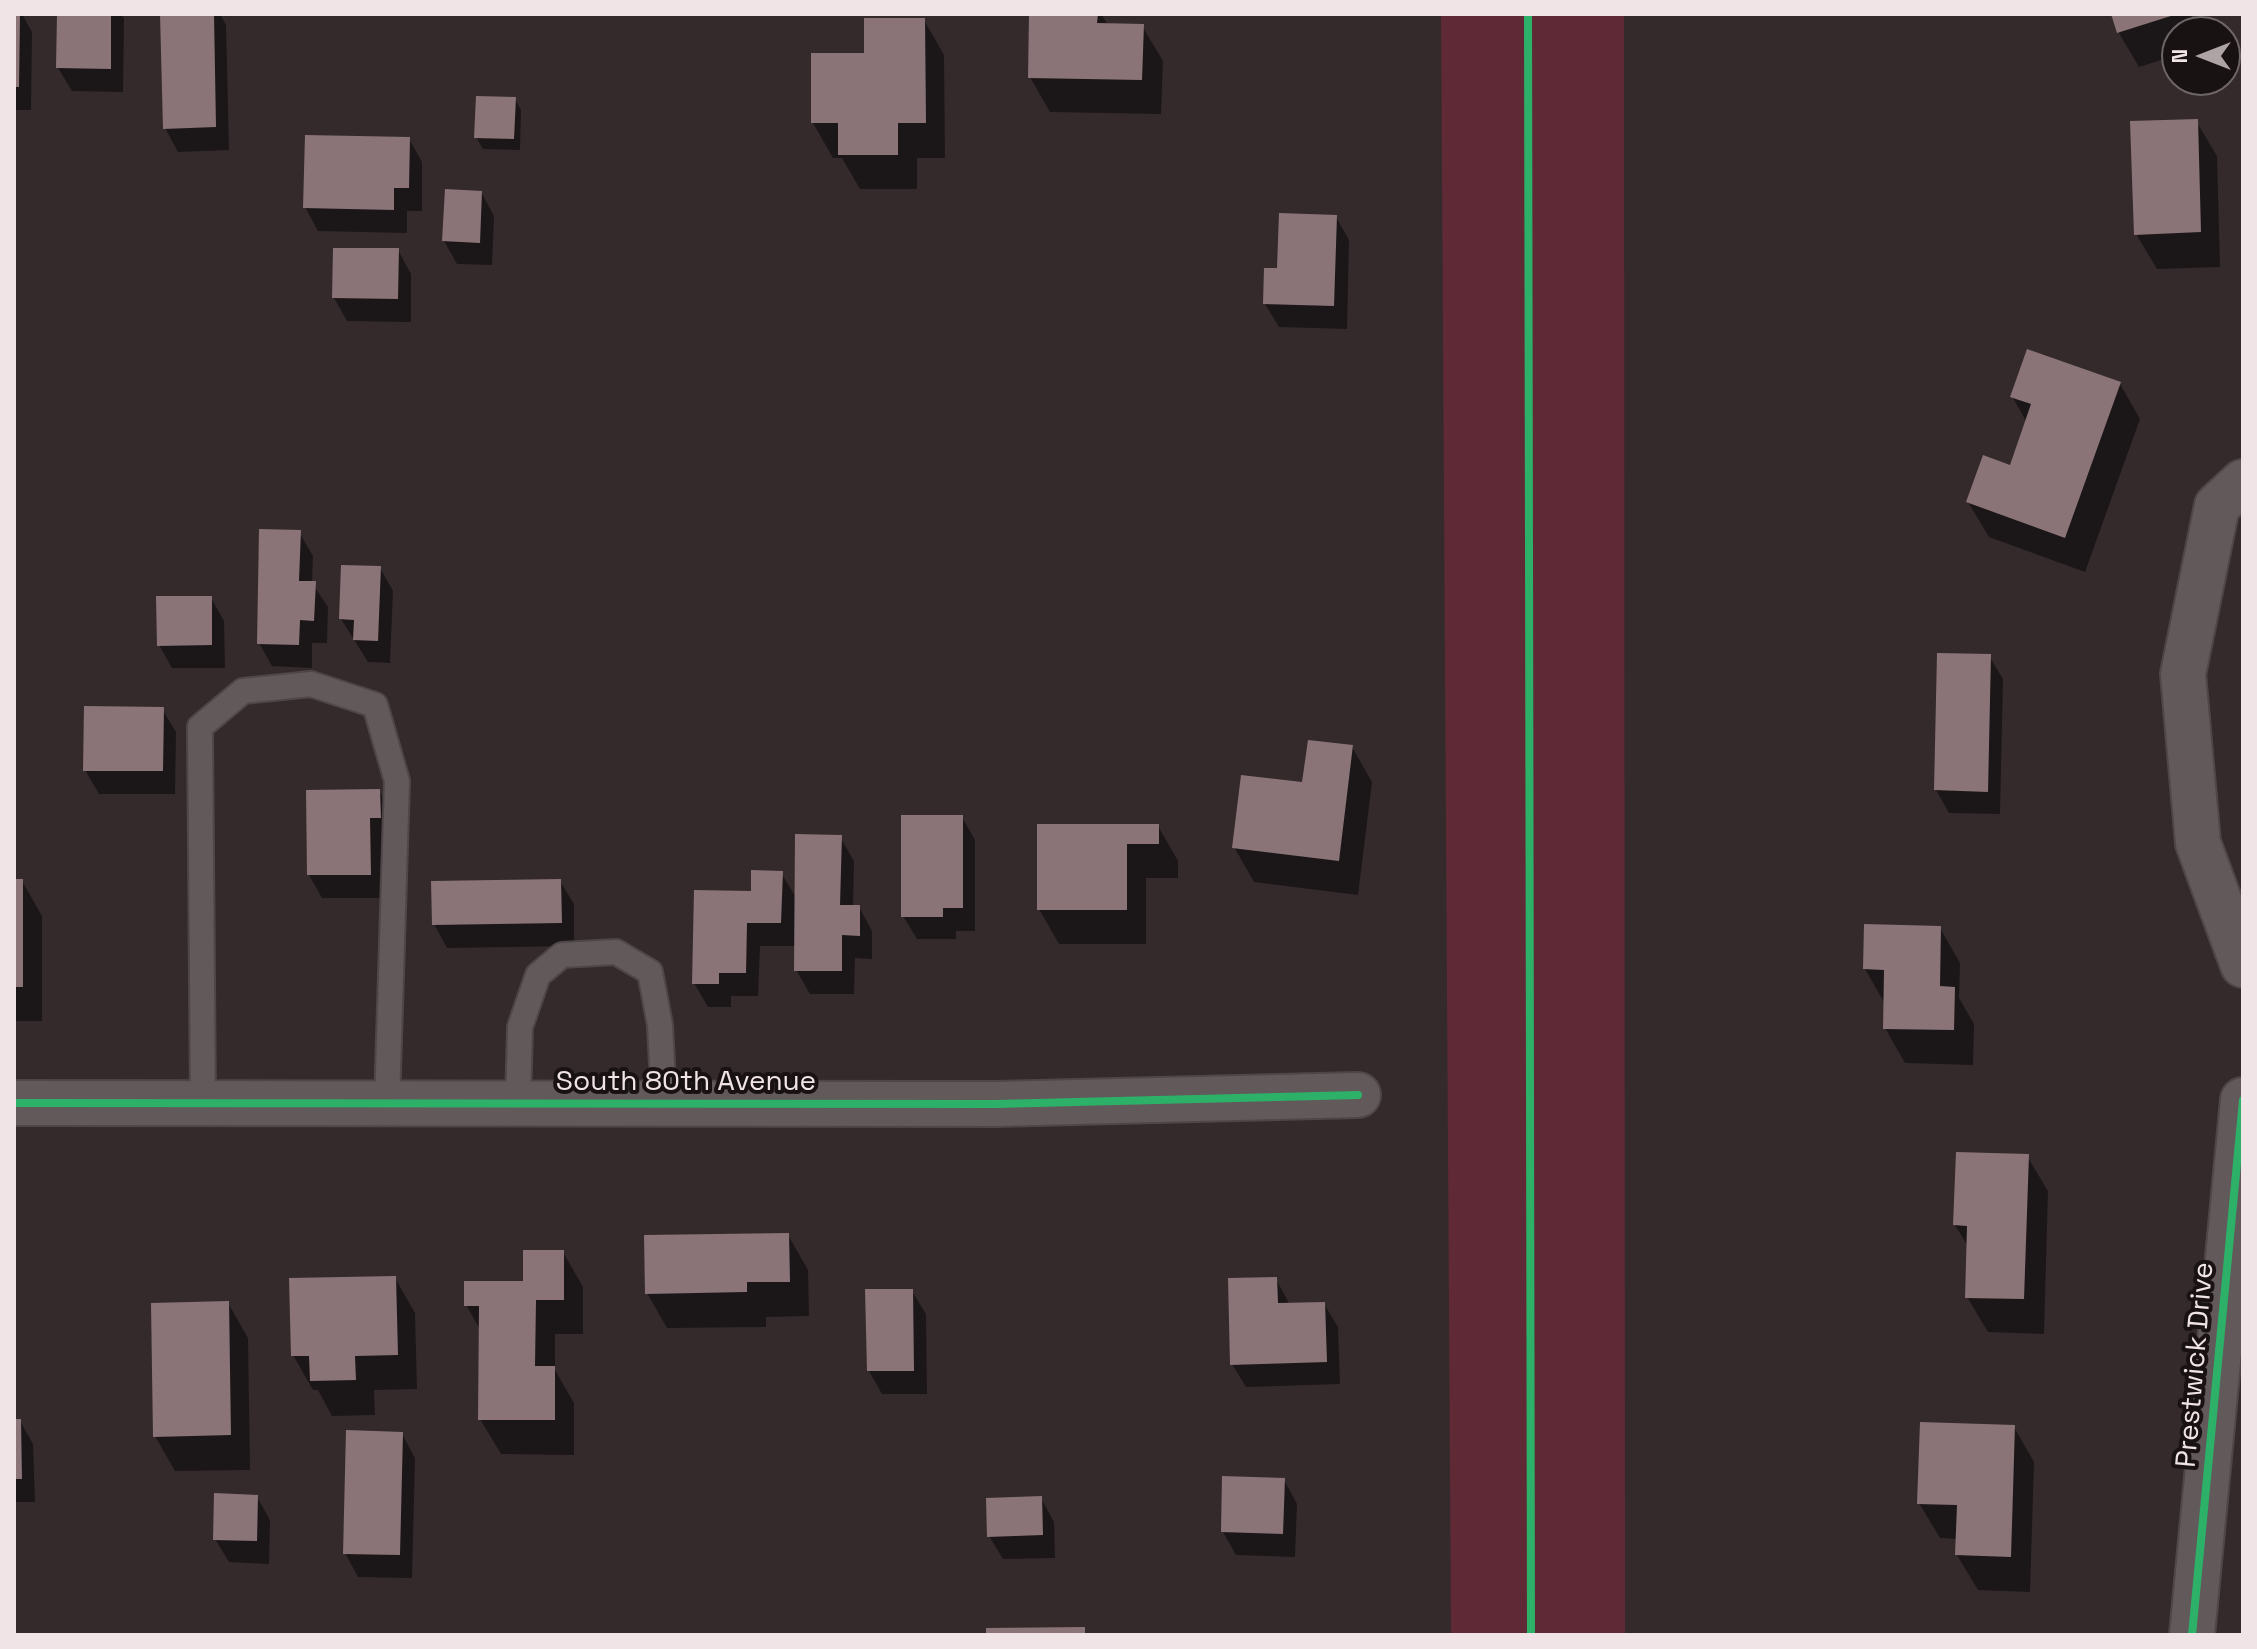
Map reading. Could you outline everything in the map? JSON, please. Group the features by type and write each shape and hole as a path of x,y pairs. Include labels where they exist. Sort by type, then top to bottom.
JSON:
{"street":[{"path":"2243,482 2217,506 2183,674 2198,843 2243,965"},
{"name":"South 80th Avenue","path":"14,1103 996,1104 1358,1095"},
{"name":"Prestwick Drive","path":"2192,1635 2243,1100"}],"lane":[{"path":"203,1103 200,727 243,691 311,684 375,705 397,781 387,1103"},
{"path":"518,1104 520,1027 538,975 562,955 616,952 650,972 660,1025 664,1104"}],"shaded area":[{"path":"1441,14 1624,14 1625,1635 1451,1635"}],"building":[{"path":"14,14 20,14 19,87 14,87"},
{"path":"57,14 111,14 111,69 56,68"},
{"path":"160,14 214,14 216,127 163,129"},
{"path":"1029,14 1098,14 1097,23 1144,24 1142,80 1028,78"},
{"path":"2111,14 2174,14 2161,16 2161,19 2117,33"},
{"path":"864,18 925,18 926,123 898,123 898,155 838,155 838,123 811,123 811,53 864,53"},
{"path":"476,96 516,97 514,139 474,138"},
{"path":"2198,119 2201,232 2134,235 2130,121"},
{"path":"305,135 410,137 409,188 394,188 394,210 303,208"},
{"path":"445,189 482,191 480,243 442,241"},
{"path":"1279,213 1337,215 1334,306 1263,304 1264,268 1277,268"},
{"path":"333,248 399,248 398,299 332,298"},
{"path":"2027,349 2121,382 2065,538 1966,502 1983,455 2010,465 2031,404 2010,397"},
{"path":"259,529 301,530 299,581 316,581 314,621 300,620 299,645 257,644"},
{"path":"341,565 381,566 378,641 353,640 354,620 339,619"},
{"path":"156,596 212,596 212,645 157,646"},
{"path":"1937,653 1991,654 1988,792 1934,790"},
{"path":"84,706 164,707 163,771 83,771"},
{"path":"1308,740 1353,745 1339,861 1232,848 1241,775 1302,782"},
{"path":"380,789 381,818 370,818 371,875 307,875 306,790"},
{"path":"901,815 963,815 963,908 943,908 943,917 901,917"},
{"path":"1037,824 1159,824 1159,844 1127,844 1127,910 1037,910"},
{"path":"795,834 842,835 840,905 860,905 860,936 842,935 842,971 794,971"},
{"path":"751,870 783,871 781,923 747,923 746,973 719,973 719,984 692,984 694,890 751,891"},
{"path":"14,879 23,879 23,987 14,987"},
{"path":"561,879 562,923 432,925 431,881"},
{"path":"1864,924 1941,926 1940,986 1955,987 1954,1030 1883,1029 1884,970 1863,969"},
{"path":"1956,1152 2029,1154 2024,1299 1965,1298 1967,1226 1953,1225"},
{"path":"789,1233 790,1282 747,1282 747,1292 645,1294 644,1235"},
{"path":"523,1250 564,1250 564,1300 536,1300 535,1366 555,1366 555,1420 478,1420 479,1306 464,1306 464,1281 523,1281"},
{"path":"396,1276 398,1355 355,1356 356,1380 310,1381 309,1356 291,1356 289,1278"},
{"path":"1277,1277 1278,1303 1325,1302 1327,1362 1230,1365 1228,1278"},
{"path":"865,1289 913,1289 914,1371 867,1371"},
{"path":"229,1301 231,1435 153,1437 151,1303"},
{"path":"14,1419 21,1419 22,1479 14,1479"},
{"path":"1920,1422 2015,1425 2011,1557 1955,1555 1957,1505 1917,1504"},
{"path":"346,1430 403,1432 400,1555 343,1554"},
{"path":"1222,1476 1285,1478 1283,1534 1221,1532"},
{"path":"214,1493 258,1495 257,1541 213,1540"},
{"path":"1042,1496 1043,1535 987,1537 986,1498"},
{"path":"1085,1627 1085,1635 986,1635 986,1628"}],"cycle path":[{"path":"1528,14 1531,1635"},
{"path":"14,1103 996,1104 1358,1095"},
{"path":"2192,1635 2243,1100"}]}
